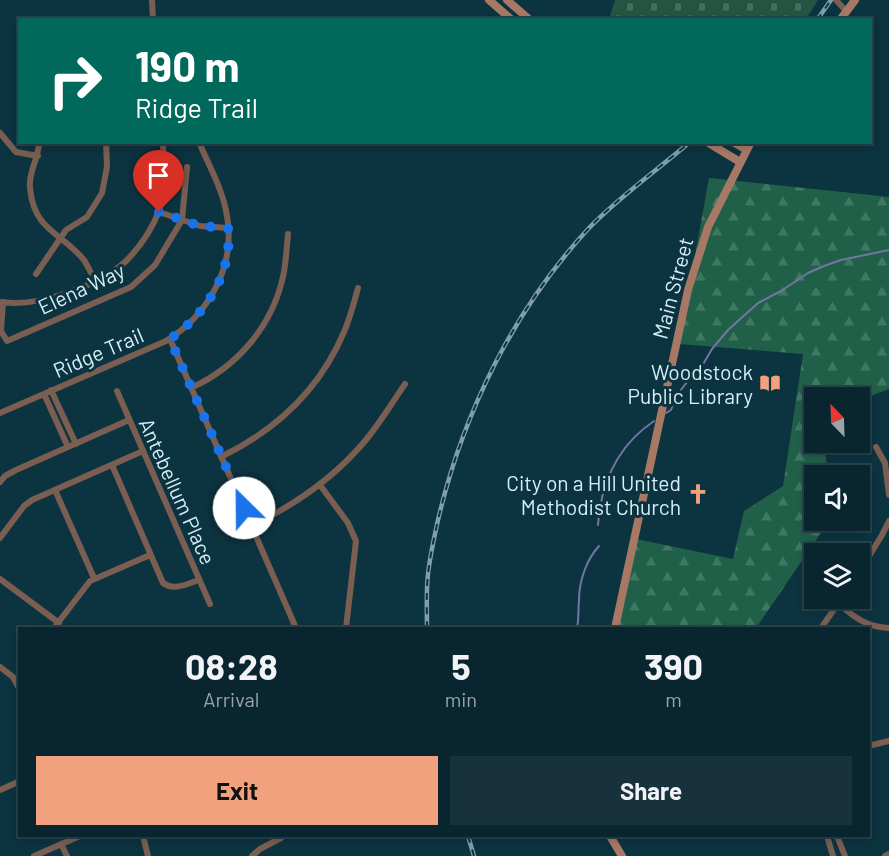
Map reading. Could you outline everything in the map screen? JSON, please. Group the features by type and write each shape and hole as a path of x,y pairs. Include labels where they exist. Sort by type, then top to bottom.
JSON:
{"main road":[{"path":"489,0 510,18"},
{"path":"507,0 528,18"},
{"path":"841,18 855,0"},
{"path":"710,144 740,162"},
{"name":"Main Street","path":"615,627 688,290 708,227 749,146"},
{"path":"611,837 622,856"}],"street":[{"path":"152,0 153,18"},
{"path":"836,0 846,11"},
{"path":"0,133 16,152 38,156"},
{"path":"39,144 38,156 33,166 29,185 32,202 39,219 48,230 85,261 95,280"},
{"path":"36,274 66,230 87,218 102,193 107,167 106,144"},
{"name":"Elena Way","path":"163,144 163,196 159,212 144,240 124,262 95,280 68,292 37,302 2,302 1,331 7,341 131,286 156,265 183,220 187,167"},
{"name":"Ridge Trail","path":"0,413 170,339 193,320 213,294 225,267 228,217 200,144"},
{"path":"159,212 208,228 228,228"},
{"path":"191,388 205,382 231,363 252,342 261,329 280,287 288,234"},
{"path":"221,457 240,448 272,427 309,389 323,371 339,343 358,288"},
{"path":"170,339 296,627"},
{"path":"251,526 275,514 320,485 366,439 405,384"},
{"path":"51,390 76,444"},
{"name":"Antebellum Place","path":"117,392 210,604"},
{"path":"44,394 68,447"},
{"path":"0,482 10,473 129,420"},
{"path":"876,447 885,462 889,495"},
{"path":"0,538 27,503 142,451"},
{"path":"112,465 160,578 166,586 182,586 199,580"},
{"path":"320,485 348,523 356,541 346,627"},
{"path":"55,490 94,578"},
{"path":"870,555 889,521"},
{"path":"0,579 56,626 94,578 150,555"},
{"path":"822,627 835,609"},
{"path":"848,609 858,621 876,628 889,628"},
{"path":"0,667 13,677 18,686"},
{"path":"13,677 18,673"},
{"path":"870,746 889,741"},
{"path":"0,790 18,782"},
{"path":"34,856 78,837"},
{"path":"143,837 148,856"},
{"path":"826,837 833,856"},
{"path":"837,837 845,856"},
{"path":"252,856 281,838"},
{"path":"61,844 67,856"}],"green space":[{"path":"615,0 818,0 807,18 609,18"},
{"path":"709,178 889,197 889,389 870,396 870,387 804,387 804,453 825,453 827,465 804,465 804,531 822,531 814,543 804,543 804,558 757,627 618,627 636,539 733,559 744,511 783,486 803,354 679,344"}],"waterway":[{"path":"666,413 671,410 677,395 702,366 712,349 728,330 758,303 824,266 889,250"},
{"path":"598,525 603,495 613,467 630,442 654,421"},
{"path":"577,627 582,579 590,558 599,546"}],"railway":[{"path":"818,18 831,0"},
{"path":"427,627 428,574 438,520 462,441 495,364 537,293 589,228 626,194 688,144"},
{"path":"468,837 474,856"}],"place":[{"name":"Woodstock Public Library","path":"770,383"},
{"name":"City on a Hill United Methodist Church","path":"698,494"}],"route":[{"path":"159,212 208,228 228,228 225,267 213,294 198,315 170,339 244,508"}]}
